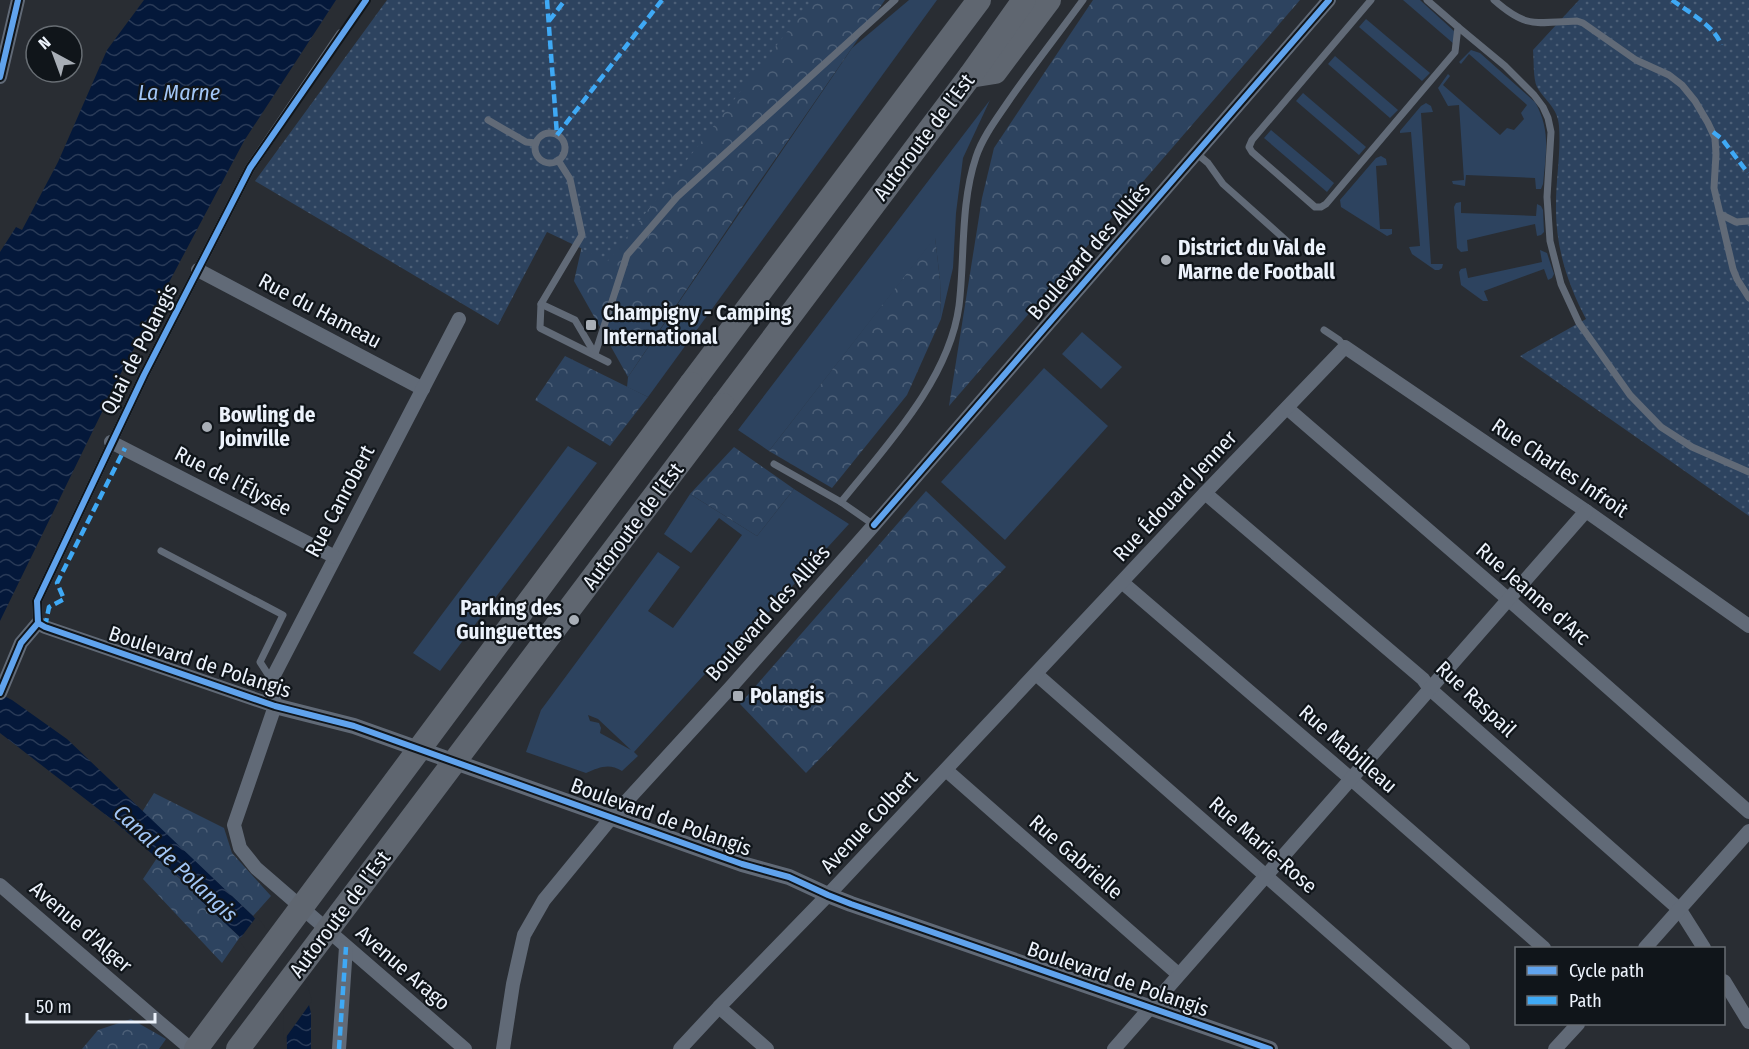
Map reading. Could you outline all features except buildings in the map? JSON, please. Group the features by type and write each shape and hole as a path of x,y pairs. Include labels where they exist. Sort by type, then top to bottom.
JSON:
{"highway":[{"name":"Autoroute de l’Est","path":"192,1048 227,1005 979,0"},
{"name":"Autoroute de l’Est","path":"238,1049 970,76 1024,0"},
{"path":"970,76 995,72 1049,0"}],"street":[{"path":"0,77 18,0"},
{"name":"Boulevard des Alliés","path":"503,1049 513,984 524,935 544,900 612,817 874,525 1329,0"},
{"name":"Quai de Polangis","path":"38,623 37,601 111,442 250,168 341,34"},
{"name":"Rue du Hameau","path":"198,270 423,388"},
{"name":"Rue Canrobert","path":"272,679 459,319"},
{"name":"Rue Édouard Jenner","path":"1035,674 1345,347"},
{"name":"Rue Charles Infroit","path":"1345,347 1587,511 1749,626"},
{"name":"Rue Jeanne d'Arc","path":"1287,408 1509,600 1749,813"},
{"name":"Rue de l'Élysée","path":"111,442 334,557"},
{"name":"Rue Raspail","path":"1205,494 1424,679 1430,689 1680,910 1703,947"},
{"path":"1114,1049 1587,511"},
{"name":"Rue Mabilleau","path":"1123,583 1543,947"},
{"path":"1,690 21,643 38,623"},
{"name":"Boulevard de Polangis","path":"38,623 275,706 354,726 742,864 789,877 828,895 1270,1049"},
{"name":"Avenue Colbert","path":"680,1049 1035,674"},
{"name":"Rue Marie-Rose","path":"1035,674 1463,1049"},
{"path":"272,679 275,706"},
{"name":"Avenue Arago","path":"275,706 234,825 240,848 256,868 465,1049"},
{"name":"Rue Gabrielle","path":"946,770 1178,974"},
{"path":"1646,947 1749,831"},
{"name":"Avenue d'Alger","path":"0,885 159,1023 192,1048"},
{"path":"339,1049 346,947"},
{"path":"1725,983 1749,1022"},
{"path":"718,1007 767,1049"},
{"path":"1556,1049 1576,1025"}],"lane":[{"path":"595,354 627,255 677,197 895,0"},
{"path":"840,502 895,436 933,378 948,344 958,308 968,187 976,156 993,124 1083,0"},
{"path":"1371,0 1251,140 1249,147 1252,153 1315,207 1326,204 1455,52 1458,27"},
{"path":"1427,0 1505,66 1534,95 1548,118 1551,132 1547,196 1550,241 1561,284 1579,323 1630,395 1662,427 1692,447 1749,472"},
{"path":"1494,0 1513,15 1527,22 1577,21 1583,23 1636,60 1670,75 1682,85 1695,101 1715,138 1713,188 1733,269 1749,298"},
{"path":"488,120 526,142 536,143"},
{"path":"547,133 554,134 563,142 565,148 563,155 558,160 550,162 541,159 536,152 536,143 541,136 547,133"},
{"path":"1196,153 1208,163 1222,184 1289,243"},
{"path":"558,160 570,179 582,235 541,304 540,328 608,362"},
{"path":"1720,214 1736,222 1749,221"},
{"path":"541,304 575,320 595,354"},
{"path":"1324,330 1345,347"},
{"path":"774,464 840,502 874,525"},
{"path":"161,551 283,615 260,662 272,679"}],"green space":[{"path":"387,0 812,0 608,261 547,232 498,325 255,181"},
{"path":"772,0 885,0 628,377 574,281 596,184"},
{"path":"909,0 937,0 648,397 627,387 628,377 852,48"},
{"path":"1093,0 1300,0 949,406 982,198 994,148"},
{"path":"1403,0 1420,0 1454,31 1454,44"},
{"path":"1579,0 1749,0 1749,516 1520,356 1586,319 1573,292 1560,249 1556,219 1559,126 1554,109 1537,87 1533,50"},
{"path":"1366,19 1430,73 1422,81 1359,27"},
{"path":"1471,50 1480,53 1535,102 1543,122 1546,142 1541,189 1536,189 1535,178 1466,175 1465,186 1453,184 1452,181 1464,180 1459,105 1448,106 1438,88 1448,74 1450,76 1443,85 1500,135 1507,128 1514,130 1524,119 1521,113 1527,105 1469,54 1461,64 1459,62"},
{"path":"1335,56 1398,110 1390,118 1328,64"},
{"path":"1303,93 1366,147 1359,155 1296,101"},
{"path":"990,100 963,158 956,213 953,268 941,319 940,280 935,238 769,451 738,430"},
{"path":"1426,103 1431,106 1433,112 1421,113 1431,264 1443,264 1439,270 1435,270 1412,254 1409,247 1420,246 1411,132 1400,133 1421,106"},
{"path":"1271,130 1334,183 1327,192 1264,138"},
{"path":"1381,156 1386,159 1387,165 1376,166 1380,229 1392,229 1392,234 1387,236 1341,207 1340,200 1376,158"},
{"path":"1461,202 1461,213 1536,216 1537,204 1543,210 1544,232 1537,236 1535,224 1467,240 1468,251 1461,252 1457,248 1454,207 1456,203"},
{"path":"935,237 940,280 941,319 907,395 832,488 769,451"},
{"path":"1540,250 1547,253 1554,274 1548,280 1544,269 1484,291 1488,301 1483,301 1461,285 1459,272 1461,269 1466,268 1468,278 1542,262"},
{"path":"1082,332 1122,367 1101,389 1062,354"},
{"path":"565,356 648,397 610,446 535,400"},
{"path":"1044,368 1108,426 1005,540 941,482"},
{"path":"568,446 597,463 440,671 413,653"},
{"path":"734,447 794,489 757,536 690,494"},
{"path":"794,489 849,524 765,616 703,676 634,752 638,756 622,771 613,767 604,767 586,773 526,752 541,710 658,552 680,567 648,611 673,628 742,535 719,518 691,553 664,534 690,494 757,536","holes":["588,715 598,719 631,750 600,733 599,723 590,721"]},
{"path":"926,491 1006,567 806,773 740,704"},
{"path":"154,793 224,828 232,853 271,896 253,916 142,812"},
{"path":"157,858 240,937 222,963 143,879"},
{"path":"131,1019 166,1039 159,1049 82,1049 98,1030"}],"water":[{"name":"La Marne","path":"144,0 336,0 244,141 123,369 0,621 0,252 16,227 22,230 58,162 107,50"},
{"name":"Canal de Polangis","path":"0,694 67,739 253,916 305,989 311,1013 311,1049 287,1049 286,1007 240,937 195,895 187,884 115,822 0,733"}],"pier":[{"path":"257,916 308,987 312,1001 284,1040 283,1008 239,940"}],"marked path":[{"path":"547,0 557,135"},
{"path":"549,21 565,0"},
{"path":"557,135 662,0"},
{"path":"1672,0 1707,26 1721,45"},
{"path":"1713,132 1722,139 1748,173"},
{"path":"45,627 49,607 64,599 57,583 125,448"},
{"path":"339,1049 346,947"}],"cycle path":[{"path":"0,77 18,0"},
{"path":"0,693 21,643 38,623 37,601 144,375 250,168 366,0"},
{"path":"874,525 1329,0"},
{"path":"38,623 275,706 354,726 742,864 789,877 851,904 1270,1049"}],"place":[{"name":"District du Val de Marne de Football","path":"1166,260"},
{"name":"Champigny - Camping International","path":"591,325"},
{"name":"Bowling de Joinville","path":"207,427"},
{"name":"Parking des Guinguettes","path":"574,620"},
{"name":"Polangis","path":"738,696"}]}
